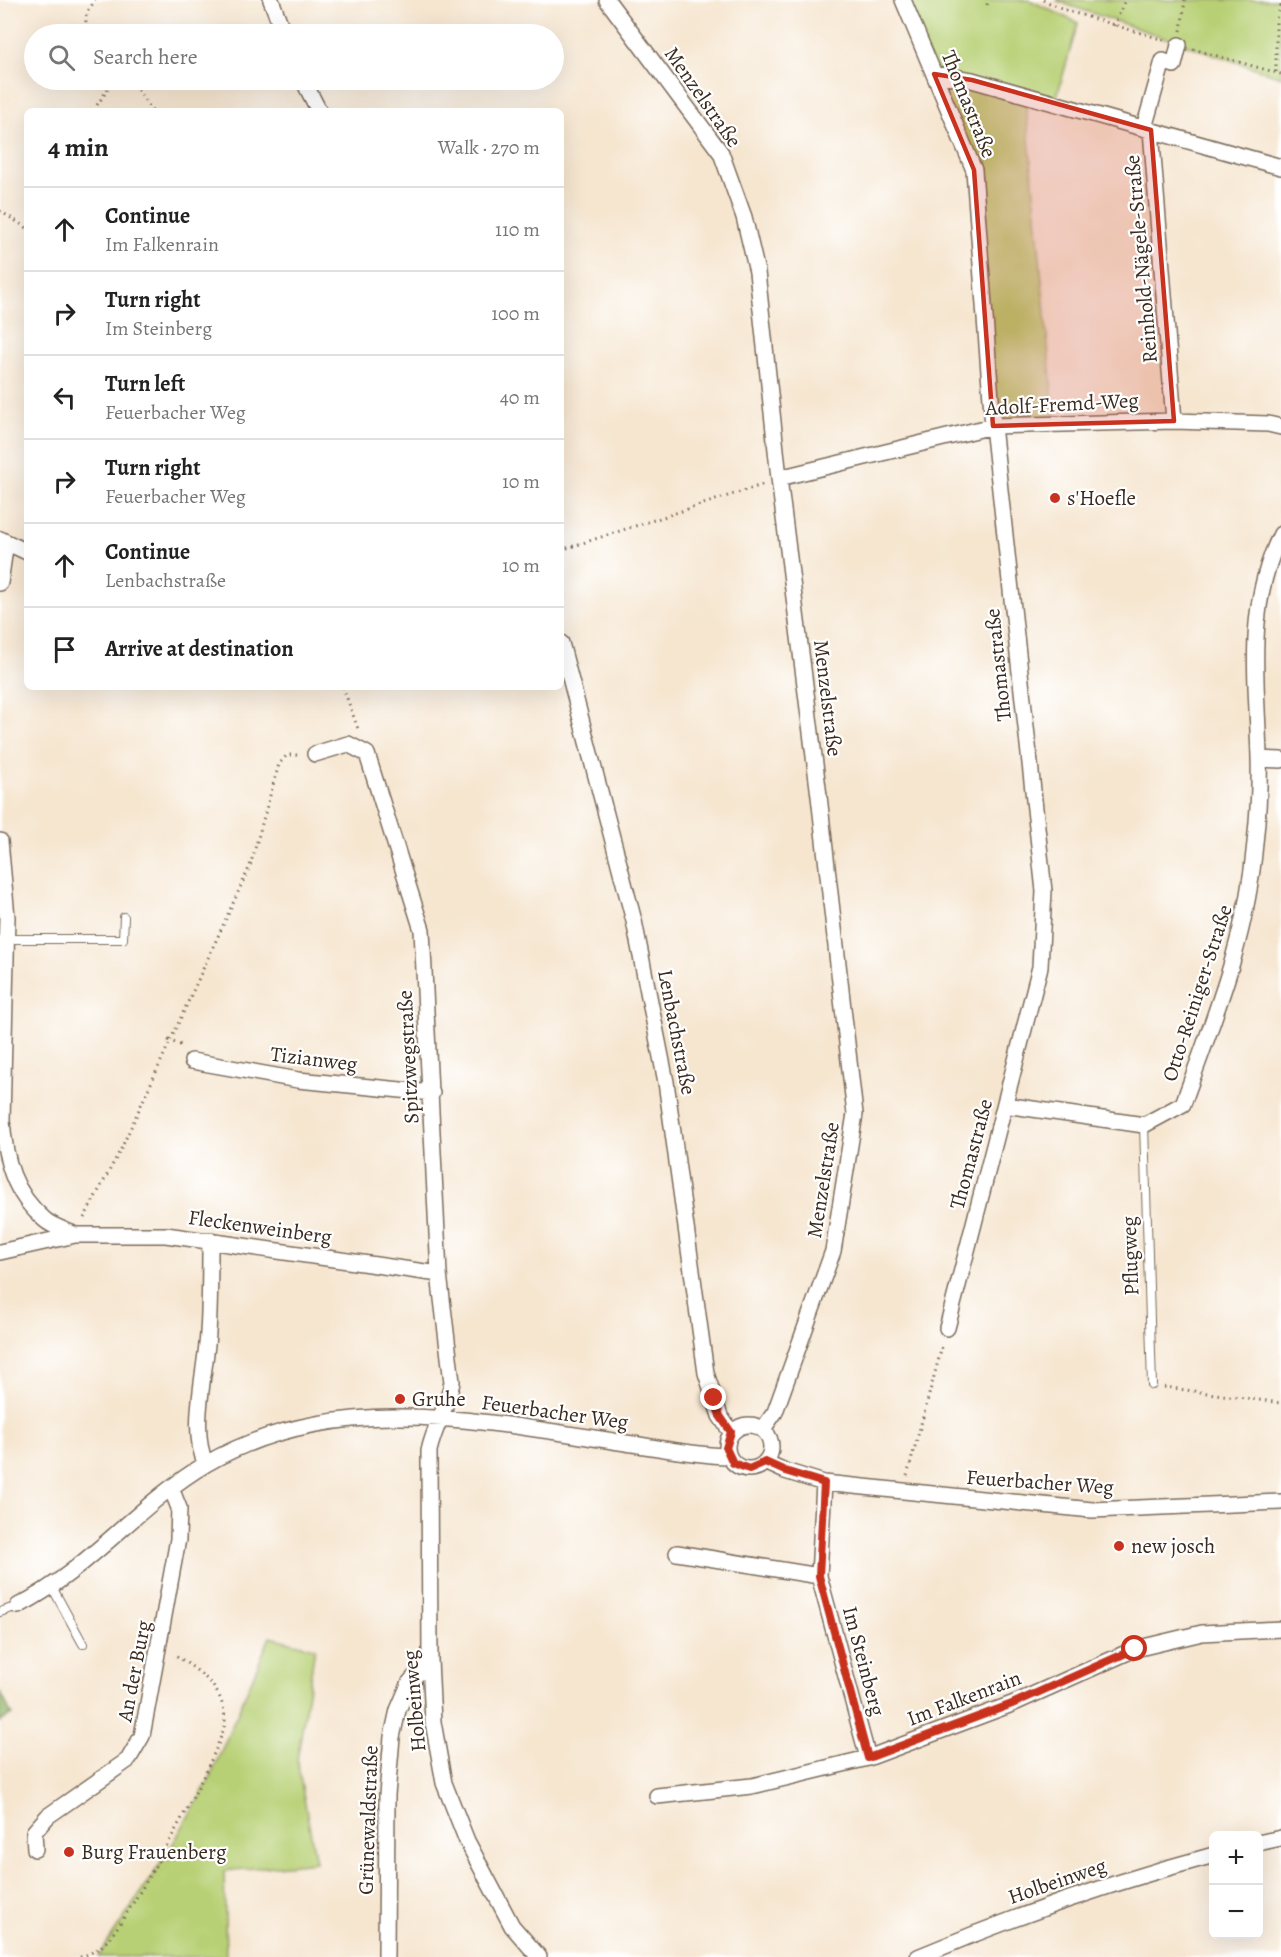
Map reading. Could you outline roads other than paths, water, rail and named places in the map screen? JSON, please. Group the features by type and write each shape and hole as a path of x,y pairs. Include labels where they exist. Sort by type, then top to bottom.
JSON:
{"street":[{"path":"271,0 280,24"},
{"name":"Menzelstraße","path":"607,0 721,153 744,217 757,272 779,478 819,796 855,1114 833,1251 775,1412 763,1429"},
{"name":"Thomastraße","path":"903,0 974,170 993,426 1044,891 1040,967 947,1328"},
{"path":"1147,129 1163,61 1174,65 1179,45"},
{"name":"Reinhold-Nägele-Straße","path":"934,74 972,80 1281,167"},
{"path":"308,90 317,108"},
{"name":"Reinhold-Nägele-Straße","path":"1147,129 1174,420"},
{"name":"Adolf-Fremd-Weg","path":"779,478 993,426 1174,420 1281,427"},
{"name":"Otto-Reiniger-Straße","path":"1144,1125 1183,1104 1240,940 1253,870 1259,759 1254,663 1255,626 1264,574 1280,537"},
{"path":"0,583 3,540 24,550"},
{"name":"Lenbachstraße","path":"564,654 634,921 666,1082 706,1373 720,1416 731,1432"},
{"name":"Spitzwegstraße","path":"315,754 348,744 367,754 422,930 432,1094 439,1274 452,1382 440,1418"},
{"path":"1259,759 1281,760"},
{"name":"Fleckenweinberg","path":"0,841 5,872 6,939 2,1120 4,1151 11,1177 25,1199 47,1222 75,1235"},
{"name":"Tizianweg","path":"192,1061 298,1080 432,1094"},
{"path":"1005,1105 1144,1125"},
{"name":"Fleckenweinberg","path":"0,1252 75,1235 166,1235 439,1274"},
{"path":"206,1464 200,1452 199,1431 208,1333 210,1240"},
{"name":"Feuerbacher Weg","path":"18,1606 52,1587 171,1488 206,1464 262,1438 308,1426 361,1418 440,1418 509,1424 728,1456 741,1468 758,1467 765,1462 824,1483 1092,1510 1281,1502"},
{"name":"Holbeinweg","path":"440,1418 429,1451 430,1660 433,1722 444,1783 467,1841 512,1926 539,1957"},
{"path":"728,1456 726,1448 731,1432 747,1424 763,1429 771,1445 765,1462"},
{"name":"Im Steinberg","path":"824,1483 819,1576 868,1758"},
{"name":"An der Burg","path":"35,1849 33,1832 48,1816 128,1760 142,1736 161,1643 178,1539 179,1508 171,1488"},
{"path":"677,1553 819,1576"},
{"name":"Im Falkenrain","path":"657,1796 752,1786 868,1758 1012,1704 1135,1649 1202,1633 1281,1629"},
{"name":"Grünewaldstraße","path":"386,1957 387,1795 392,1737 398,1710 410,1682 430,1660"},
{"path":"1263,1842 1281,1838"},
{"name":"Holbeinweg","path":"918,1957 1061,1900 1141,1874 1209,1856"}],"lane":[{"path":"6,939 123,939 124,917"},
{"name":"Pflugweg","path":"1144,1125 1152,1385"},
{"path":"52,1587 82,1644"},
{"name":"Feuerbacher Weg","path":"0,1612 18,1606"}],"place":[{"name":"s'Hoefle","path":"1055,498"},
{"name":"Gruhe","path":"400,1399"},
{"name":"new josch","path":"1119,1546"},
{"name":"Burg Frauenberg","path":"69,1852"}]}
